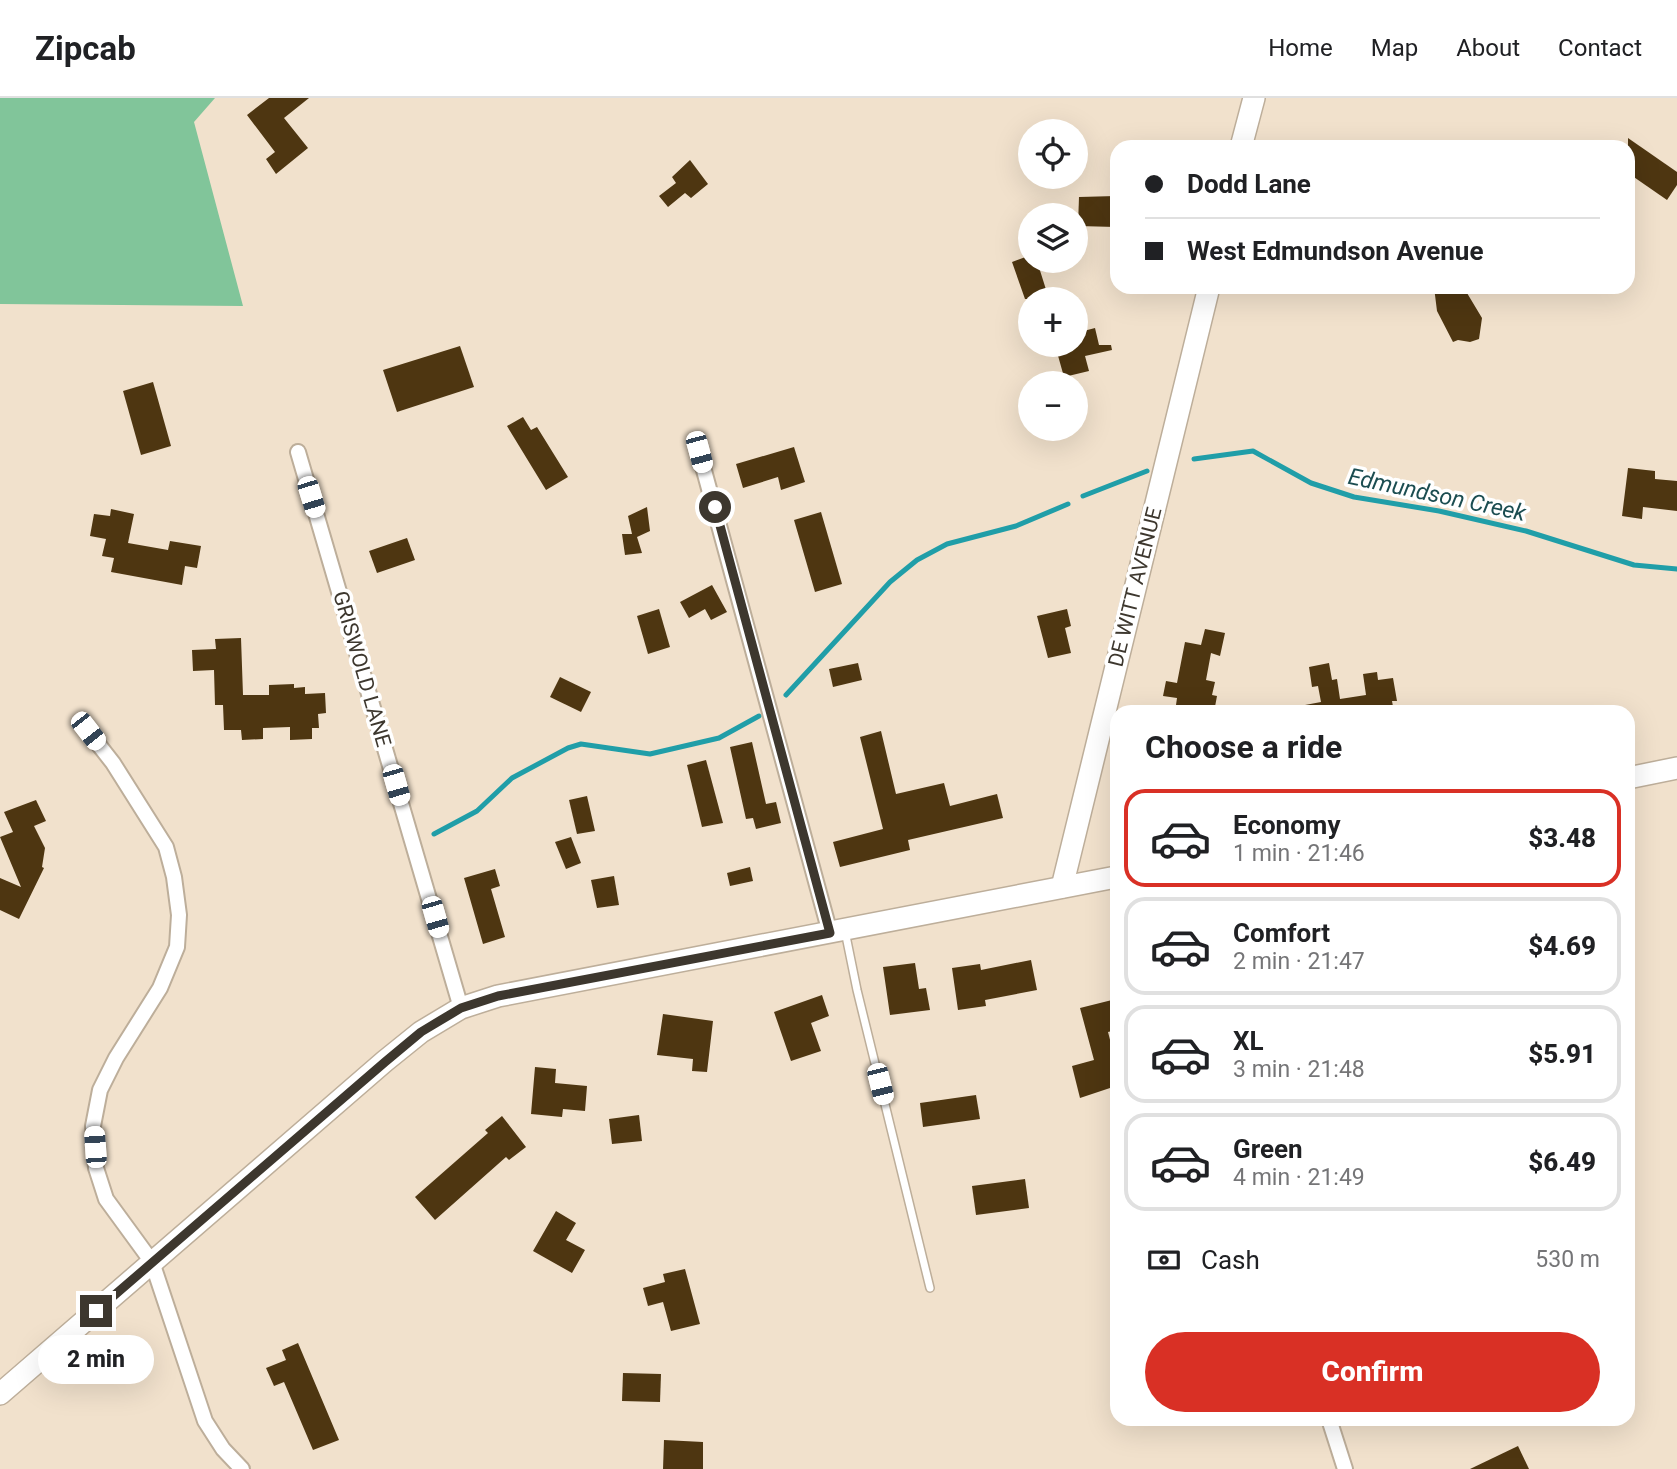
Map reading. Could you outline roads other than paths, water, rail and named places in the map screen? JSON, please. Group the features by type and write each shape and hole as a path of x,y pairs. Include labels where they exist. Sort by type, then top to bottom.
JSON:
{"street":[{"path":"1243,140 1254,98"},
{"name":"DE WITT AVENUE","path":"1062,887 1207,294"},
{"name":"GRISWOLD LANE","path":"298,452 461,1008"},
{"path":"699,452 837,932"},
{"path":"88,731 113,763 166,847 180,915 177,947 160,988 116,1058 100,1090 93,1126 96,1168 106,1199 152,1262 205,1421 223,1449 242,1469"},
{"path":"1635,777 1677,768"},
{"path":"0,1394 403,1046 461,1008 498,996 1110,878"},
{"path":"1331,1426 1345,1469"}],"lane":[{"path":"837,932 857,990 930,1288"}],"waterway":[{"name":"Edmundson Creek","path":"1194,459 1253,451 1311,483 1354,497 1439,511 1526,531 1634,565 1677,569"},
{"name":"Edmundson Creek","path":"1083,496 1147,471"},
{"name":"Edmundson Creek","path":"786,695 890,582 917,560 947,544 1016,526 1068,504"},
{"name":"Edmundson Creek","path":"434,834 477,811 512,778 568,748 581,744 650,754 719,738 759,716"}]}
